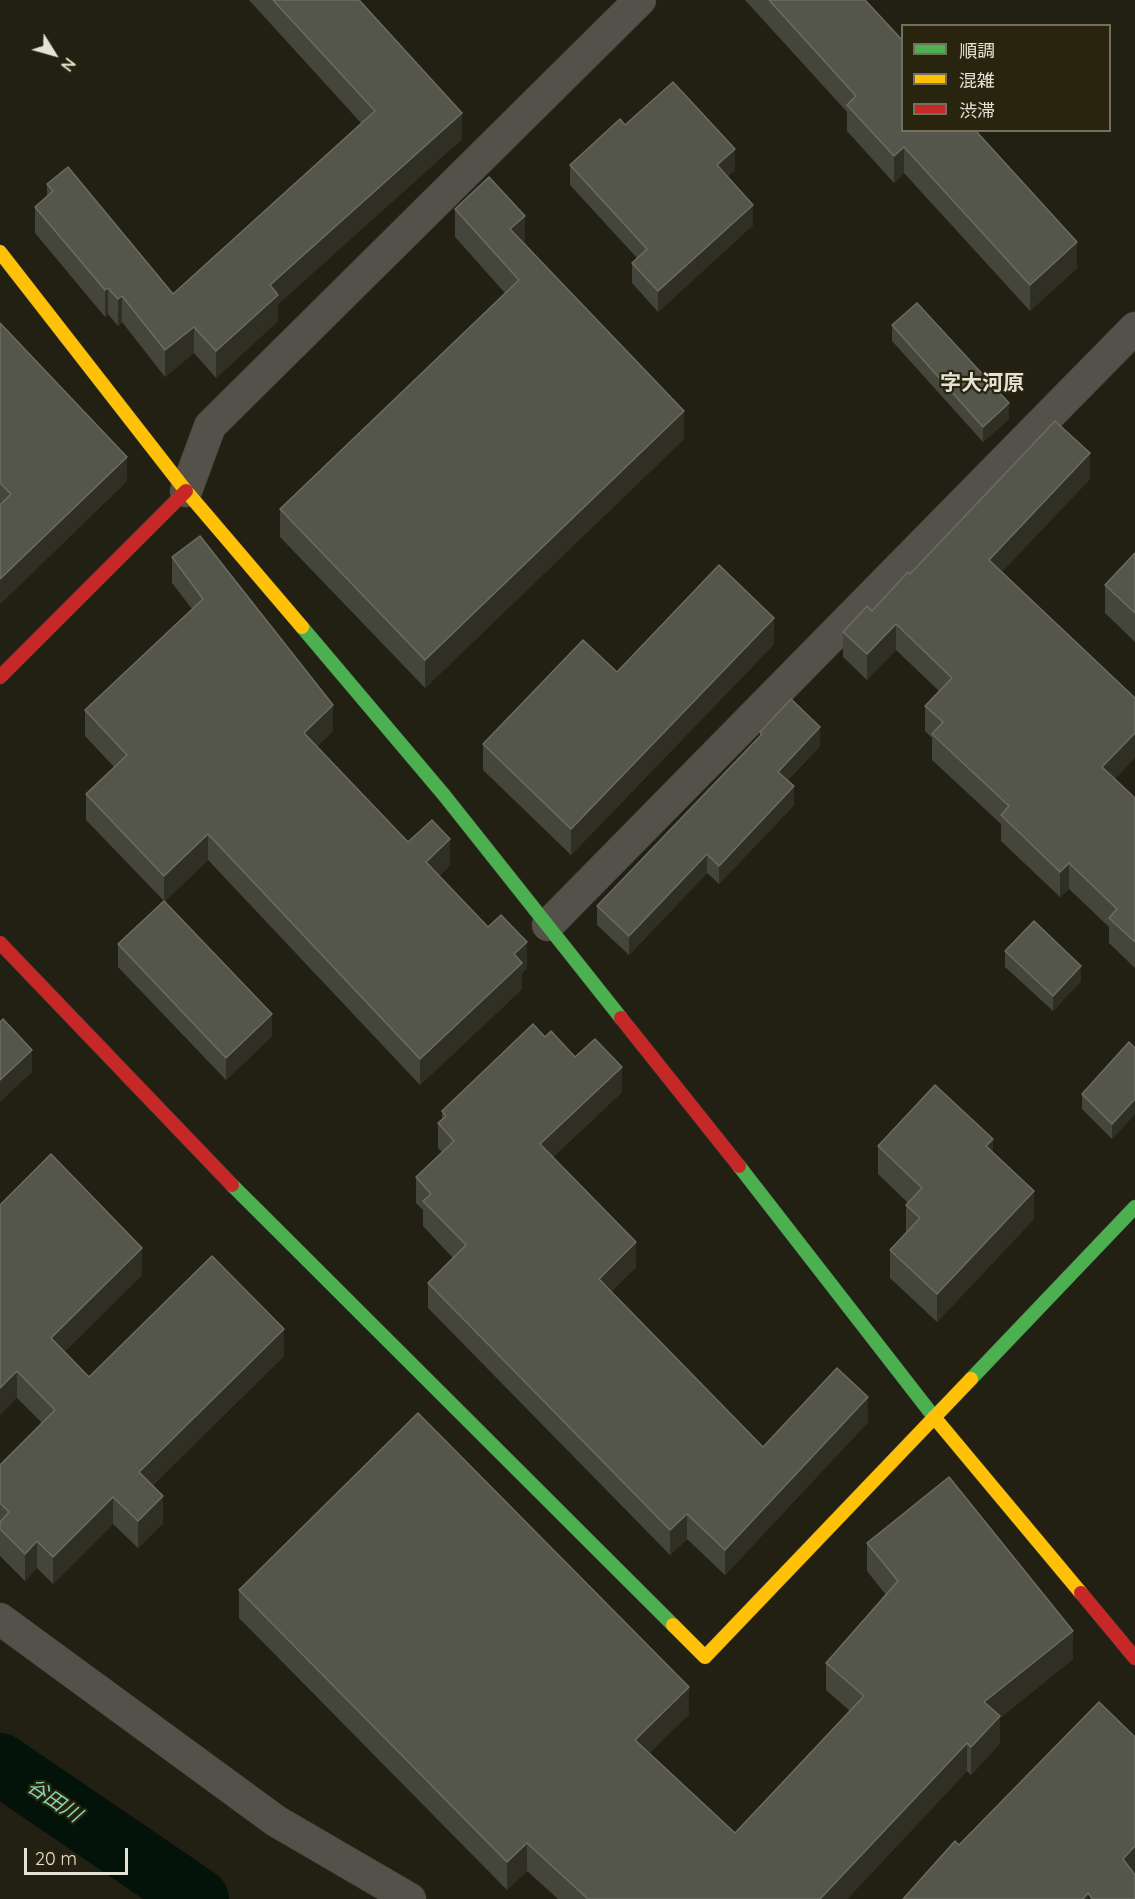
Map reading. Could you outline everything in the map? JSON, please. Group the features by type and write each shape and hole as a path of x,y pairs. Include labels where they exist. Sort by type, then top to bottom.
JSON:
{"street":[{"path":"0,677 186,491 210,426 640,0"},
{"path":"0,252 186,491 444,795 935,1419 1135,1658"},
{"path":"548,925 1135,328"},
{"path":"0,943 264,1219 705,1657 935,1419 1135,1207"},
{"path":"0,1619 276,1821 410,1899"}],"building":[{"path":"273,0 359,0 462,113 270,285 278,295 216,351 194,327 165,350 122,296 118,299 108,288 105,290 35,207 53,191 47,184 68,167 173,294 375,111"},
{"path":"769,0 865,0 901,39 901,132 977,132 1077,242 1030,285 904,147 894,156 847,105 856,96"},
{"path":"673,82 735,149 717,165 753,205 658,291 632,263 647,249 570,165 620,119 625,125"},
{"path":"489,177 525,216 510,229 684,411 425,660 280,509 519,280 455,209"},
{"path":"917,303 1009,403 983,427 892,325"},
{"path":"0,323 127,457 0,579 0,505 11,494 0,483"},
{"path":"1055,421 1090,453 989,560 1135,698 1135,733 1102,767 1135,798 1135,942 1109,918 1117,909 1069,863 1060,872 1001,815 1009,806 932,734 943,722 925,706 952,678 896,624 867,654 843,632 867,606 872,611 908,572 910,574"},
{"path":"200,536 333,705 304,733 408,842 432,820 450,839 426,862 488,927 501,915 527,942 514,954 522,963 420,1059 208,834 164,876 86,794 127,755 85,710 203,599 172,557"},
{"path":"1135,553 1135,613 1105,585"},
{"path":"719,565 774,618 571,829 483,744 583,640 617,672"},
{"path":"791,699 820,727 778,772 794,786 719,866 707,854 629,936 597,906 762,734 760,732"},
{"path":"164,901 272,1014 226,1058 118,944"},
{"path":"1034,921 1081,966 1053,996 1005,951"},
{"path":"3,1019 32,1050 0,1080 0,1022"},
{"path":"533,1024 545,1037 551,1031 575,1057 595,1039 622,1067 540,1144 636,1242 599,1279 763,1447 837,1368 868,1397 725,1550 687,1514 670,1530 428,1283 466,1245 423,1201 431,1194 416,1177 454,1141 438,1123 446,1116 442,1111"},
{"path":"1129,1042 1135,1048 1135,1099 1112,1124 1082,1094"},
{"path":"935,1085 993,1139 986,1146 1034,1191 937,1294 890,1250 920,1218 906,1205 922,1188 878,1146"},
{"path":"51,1154 142,1248 51,1338 89,1377 212,1256 284,1329 139,1472 163,1496 138,1521 113,1497 53,1557 37,1541 25,1554 0,1529 0,1522 9,1512 0,1503 0,1465 55,1410 17,1371 0,1388 0,1205"},
{"path":"418,1413 689,1687 635,1740 735,1833 864,1696 826,1663 898,1581 867,1543 949,1477 1073,1631 984,1702 1000,1716 971,1747 967,1743 820,1899 588,1899 527,1843 507,1862 239,1590"},
{"path":"1099,1702 1135,1737 1135,1846 1123,1859 1135,1875 1135,1899 1092,1899 1088,1893 1083,1899 903,1899 955,1841 959,1845"}],"waterway":[{"name":"谷田川","path":"0,1764 198,1899"}],"traffic: fast":[{"path":"302,627 444,795 621,1018"},
{"path":"739,1166 934,1417"},
{"path":"232,1185 673,1625"},
{"path":"971,1379 1135,1207"}],"traffic: slow":[{"path":"0,252 186,491 302,627"},
{"path":"673,1625 705,1657 971,1379"},
{"path":"934,1417 1081,1593"}],"traffic: jam":[{"path":"0,677 186,491"},
{"path":"0,943 232,1185"},
{"path":"621,1018 739,1166"},
{"path":"1081,1593 1135,1658"}],"district":[{"name":"字大河原","path":"982,384"}]}
